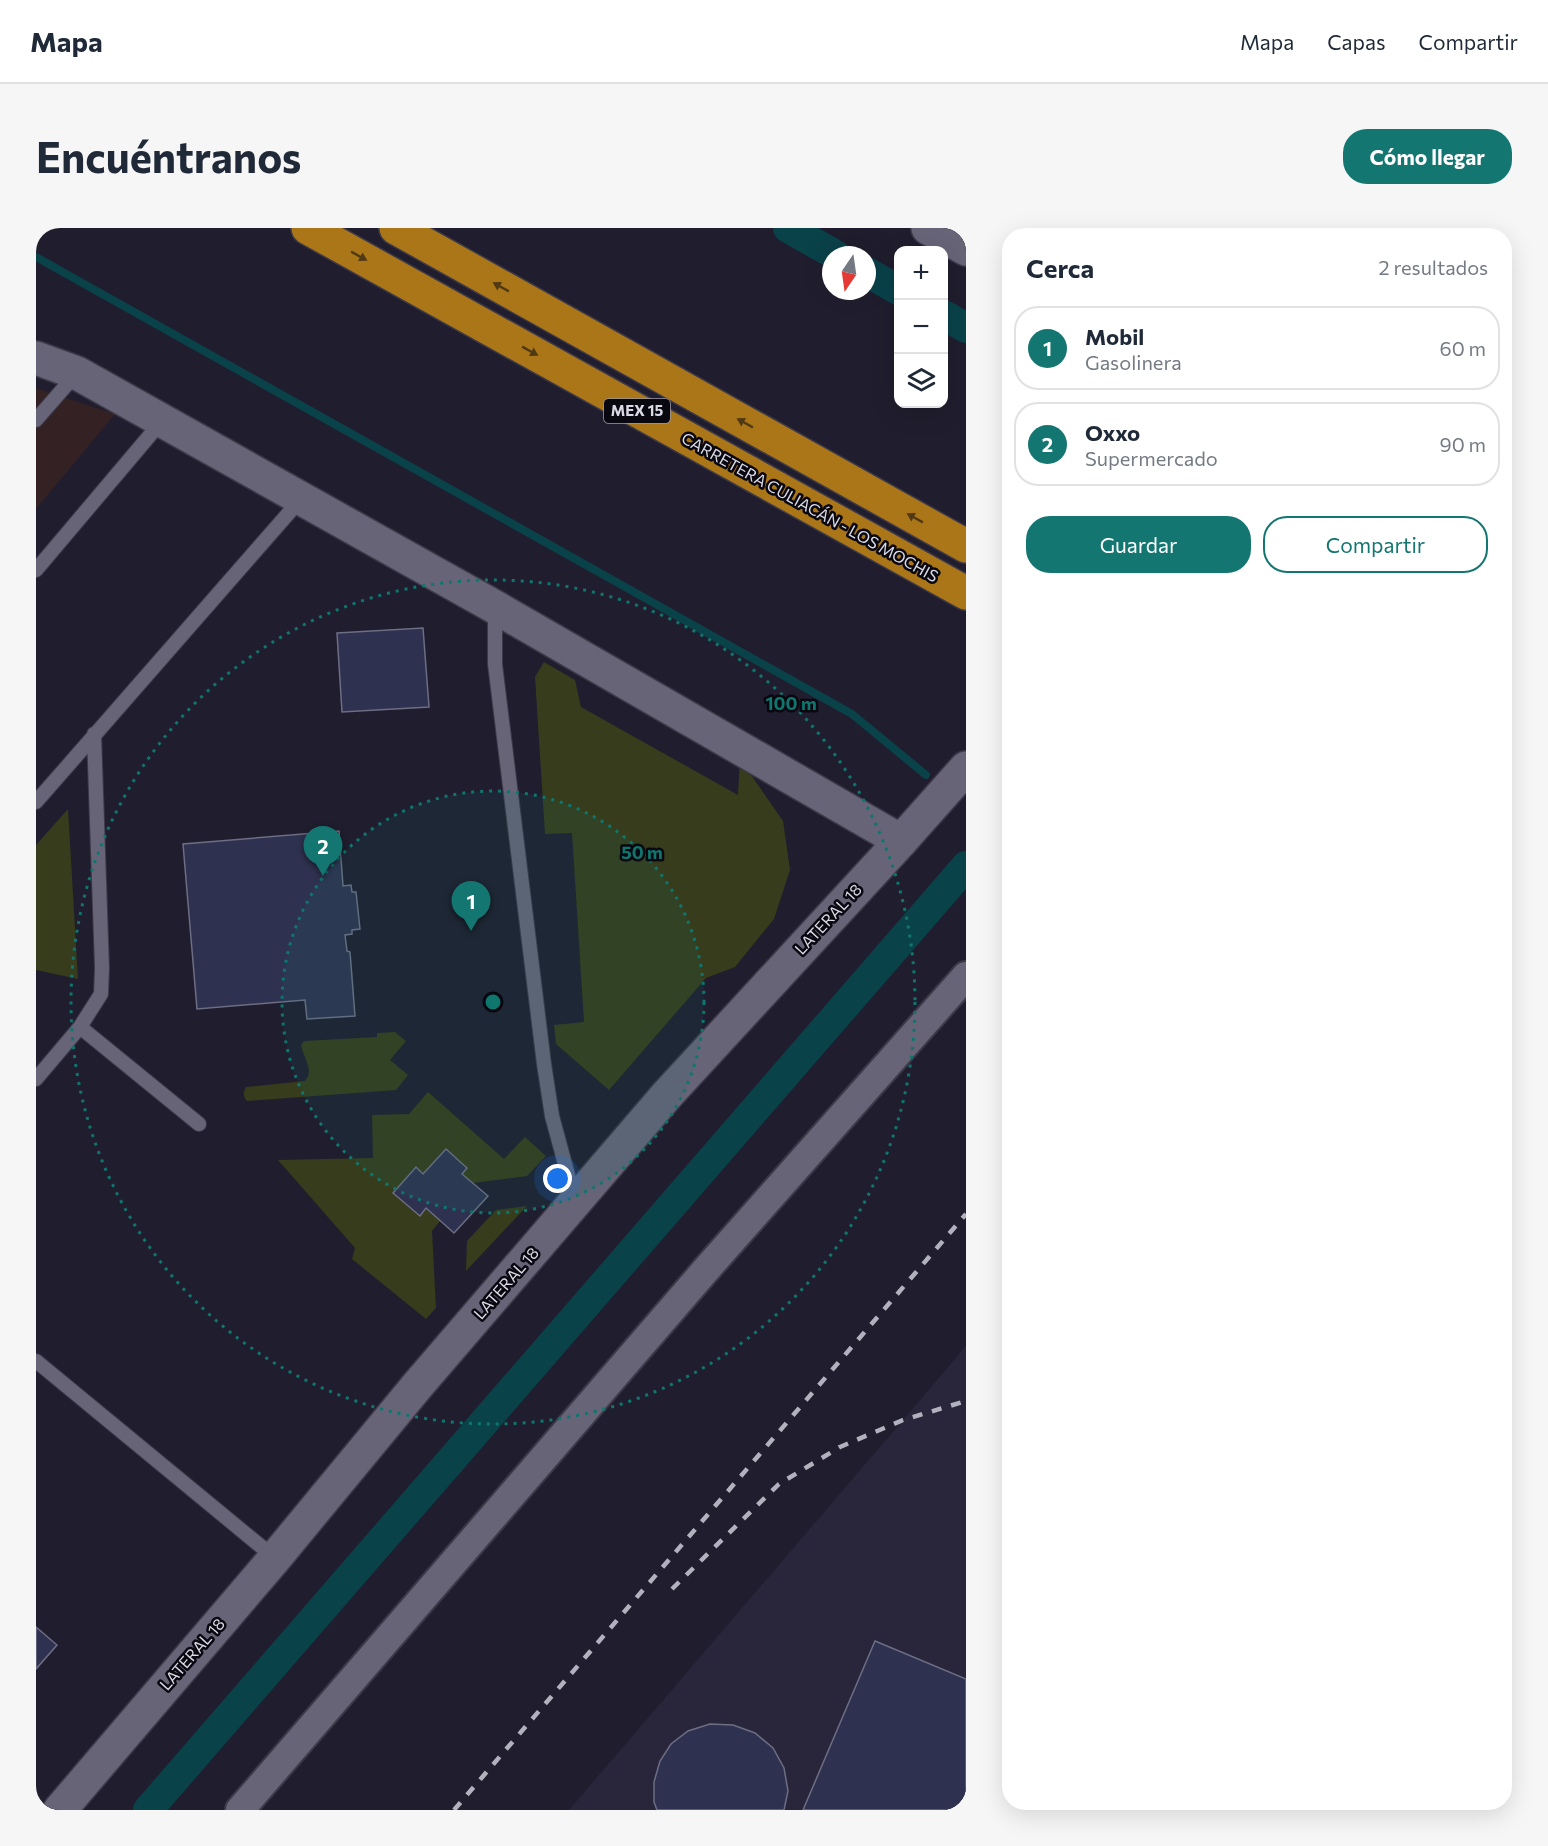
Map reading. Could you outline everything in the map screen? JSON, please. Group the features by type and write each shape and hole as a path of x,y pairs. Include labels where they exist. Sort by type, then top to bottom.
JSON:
{"highway":[{"name":"CARRETERA CULIACÁN - LOS MOCHIS","path":"308,228 966,593"},
{"name":"MEX 15","path":"396,228 966,546"}],"street":[{"path":"928,228 966,249"},
{"path":"36,358 77,373 495,606 901,841"},
{"name":"LATERAL 18","path":"60,1810 275,1558 417,1386 674,1088 966,768"},
{"path":"240,1810 704,1272 966,976"}],"lane":[{"path":"36,420 77,373"},
{"path":"36,570 162,421"},
{"path":"36,802 301,499"},
{"path":"495,606 495,664 544,1064 552,1116 575,1202"},
{"path":"36,1079 80,1027 100,994 102,968 94,734"},
{"path":"80,1027 199,1124"},
{"path":"36,1361 275,1558"}],"shaded area":[{"path":"36,388 115,414 36,509"},
{"path":"966,1346 966,1810 569,1810 903,1420"}],"green space":[{"path":"544,662 575,680 581,707 738,795 740,759 783,821 790,870 774,919 735,967 706,978 609,1090 556,1044 554,1025 584,1022 572,833 545,834 535,677"},
{"path":"68,809 78,979 36,970 36,845"},
{"path":"395,1032 406,1041 390,1060 408,1075 396,1090 247,1101 245,1098 246,1087 305,1081 309,1068 301,1045 304,1041 377,1037 377,1033"},
{"path":"428,1092 504,1159 525,1137 546,1156 527,1176 473,1183 462,1174 467,1168 446,1149 423,1174 415,1167 393,1193 420,1216 426,1208 440,1221 432,1231 436,1308 426,1319 352,1259 355,1248 278,1160 373,1158 372,1115 409,1114"},
{"path":"527,1206 466,1271 467,1241 496,1210"}],"building":[{"path":"423,628 429,707 342,712 337,633"},
{"path":"339,831 343,886 351,885 352,892 356,892 360,929 352,930 352,934 345,935 347,951 350,952 355,1016 307,1019 305,1000 197,1009 183,844"},
{"path":"446,1149 467,1168 462,1174 488,1196 454,1233 426,1208 420,1216 393,1193 416,1167 423,1174"},
{"path":"36,1627 57,1645 36,1669"},
{"path":"875,1641 966,1679 966,1804 963,1810 803,1810"},
{"path":"710,1724 733,1725 755,1733 773,1748 784,1768 788,1791 784,1810 657,1810 654,1802 654,1782 660,1761 671,1744 688,1731"}],"waterway":[{"path":"788,228 822,247"},
{"path":"36,257 852,714 926,775"},
{"path":"876,277 894,288"},
{"path":"948,317 966,328"},
{"path":"148,1810 966,866"}],"railway":[{"path":"454,1810 966,1214"},
{"path":"672,1589 779,1484 840,1447 903,1420 966,1401"}],"place":[{"name":"Oxxo","path":"323,876"},
{"name":"Mobil","path":"471,931"}]}
